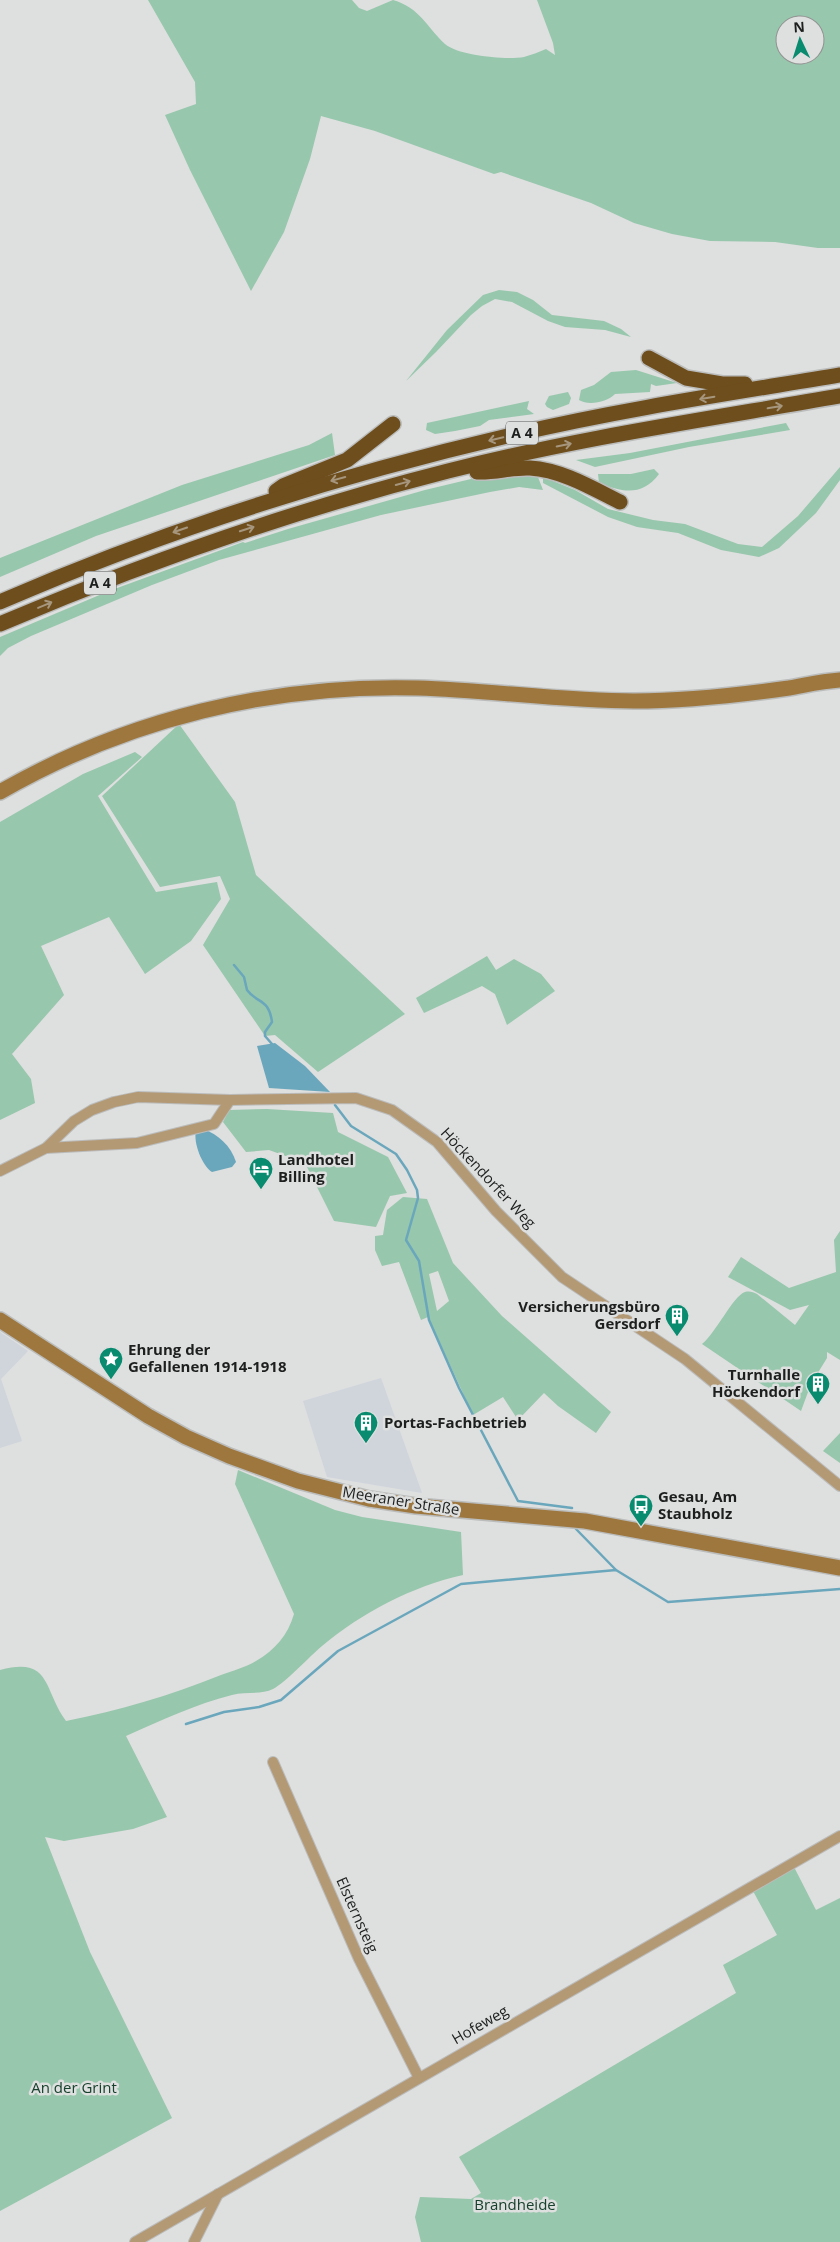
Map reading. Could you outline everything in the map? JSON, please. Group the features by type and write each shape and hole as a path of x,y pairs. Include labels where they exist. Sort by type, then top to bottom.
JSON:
{"highway":[{"path":"649,358 686,378 722,384 789,383"},
{"name":"A 4","path":"0,602 137,546 333,480 518,434 840,375"},
{"name":"A 4","path":"0,624 65,596 200,544 318,506 448,471 540,450 840,396"},
{"path":"260,503 282,486 347,460 393,424"},
{"path":"448,471 485,472 512,468 532,468 556,472 620,502"}],"street":[{"path":"0,792 42,769 111,738 170,719 276,695 368,687 418,688 558,698 636,701 789,688 840,680"},
{"name":"Höckendorfer Weg","path":"0,1171 46,1148 74,1121 92,1110 114,1102 138,1097 230,1100 356,1098 392,1110 437,1142 496,1211 562,1277 685,1359 840,1486"},
{"path":"46,1148 137,1143 214,1124 230,1100"},
{"name":"Meeraner Straße","path":"0,1320 132,1406 186,1437 229,1456 298,1481 368,1499 416,1506 585,1521 840,1568"},
{"name":"Elsternsteig","path":"273,1762 359,1959 419,2078"},
{"name":"Hofeweg","path":"135,2242 218,2192 840,1836"},
{"path":"194,2242 218,2192"}],"shaded area":[{"path":"0,1332 28,1351 1,1379 22,1441 0,1448"},
{"path":"381,1378 422,1493 327,1477 303,1401"}],"green space":[{"path":"148,0 352,0 359,8 367,11 393,0 410,8 422,18 445,44 452,48 461,52 483,56 516,58 546,49 555,55 553,43 537,0 840,0 840,248 818,248 775,242 710,241 672,234 634,223 591,203 501,172 494,174 375,131 321,116 310,159 284,232 251,291 190,170 165,115 196,104 195,82"},
{"path":"499,290 517,292 533,300 552,315 604,321 621,329 631,337 605,330 565,327 548,321 512,302 495,299 471,315 406,381 447,330 483,295"},
{"path":"636,370 677,383 656,386 651,384 650,392 615,394 598,402 588,403 579,400 581,390 594,385 611,372"},
{"path":"568,392 571,398 569,404 553,410 545,404 549,396"},
{"path":"529,401 527,409 534,414 489,420 480,426 435,434 426,430 427,423"},
{"path":"786,423 790,430 689,447 595,467 576,460 630,453"},
{"path":"332,433 335,455 96,536 0,577 0,558 182,485 309,445"},
{"path":"840,467 840,480 816,513 779,548 759,557 721,550 678,533 637,527 608,517 543,483 543,477 575,490 608,509 653,520 685,524 738,544 762,547 798,516"},
{"path":"654,469 659,474 646,486 639,489 631,491 616,489 599,483 598,474 631,474"},
{"path":"536,472 543,490 519,487 381,515 219,560 152,585 31,636 8,648 0,656 0,637 109,591 243,542 245,543 425,490 496,473"},
{"path":"179,724 235,802 256,875 405,1014 318,1072 275,1035 265,1036 203,945 230,899 220,876 160,887 102,796"},
{"path":"135,752 142,757 98,796 156,892 217,882 221,899 191,941 145,974 109,917 41,946 64,995 12,1054 31,1079 35,1103 0,1120 0,822 83,774"},
{"path":"487,956 496,970 514,959 541,974 555,991 507,1025 495,994 482,986 424,1013 416,998"},
{"path":"267,1109 333,1113 338,1132 388,1157 407,1193 390,1196 376,1227 334,1221 305,1163 269,1150 246,1152 223,1122 229,1110"},
{"path":"403,1197 427,1199 453,1263 502,1316 611,1412 596,1433 558,1406 544,1393 518,1420 503,1397 473,1415 428,1317 421,1320 399,1262 382,1266 375,1250 375,1236 383,1235 387,1210","holes":["438,1271 449,1301 437,1311 429,1274"]},
{"path":"840,1231 840,1360 827,1352 827,1358 811,1384 801,1411 702,1344 713,1332 735,1300 745,1292 757,1294 795,1325 809,1305 790,1310 728,1277 741,1257 789,1288 836,1272 834,1240"},
{"path":"840,1433 840,1463 823,1451"},
{"name":"An der Grint","path":"238,1470 335,1510 362,1517 461,1532 463,1575 425,1586 388,1602 371,1612 337,1634 284,1681 269,1691 237,1694 205,1703 126,1736 167,1817 133,1829 64,1841 45,1837 90,1952 172,2118 0,2211 0,1670 17,1667 29,1668 38,1672 44,1679 66,1721 125,1707 182,1690 248,1665 269,1652 288,1629 294,1614 235,1484"},
{"name":"Brandheide","path":"794,1867 816,1910 840,1898 840,2242 421,2242 415,2217 420,2197 471,2199 481,2193 459,2157 736,1993 723,1965 777,1935 753,1891"}],"water":[{"path":"275,1043 305,1066 330,1092 269,1088 257,1046"},
{"path":"203,1129 219,1137 231,1151 236,1162 232,1167 212,1172 208,1169 197,1147 195,1136 196,1131"}],"waterway":[{"path":"234,965 244,977 247,990 268,1009 272,1022 265,1032 265,1036 272,1044"},
{"path":"335,1105 351,1126 396,1154 417,1190 418,1198 406,1240 419,1261 429,1320 459,1388 518,1501 572,1508"},
{"path":"576,1529 616,1570"},
{"path":"186,1724 224,1712 259,1707 281,1700 338,1651 461,1584 616,1570 668,1602 840,1589"}],"place":[{"name":"Landhotel Billing","path":"261,1190"},
{"name":"Versicherungsbüro Gersdorf","path":"677,1337"},
{"name":"Ehrung der Gefallenen 1914-1918","path":"111,1380"},
{"name":"Turnhalle Höckendorf","path":"818,1405"},
{"name":"Portas-Fachbetrieb","path":"366,1444"},
{"name":"Gesau, Am Staubholz","path":"641,1527"}]}
